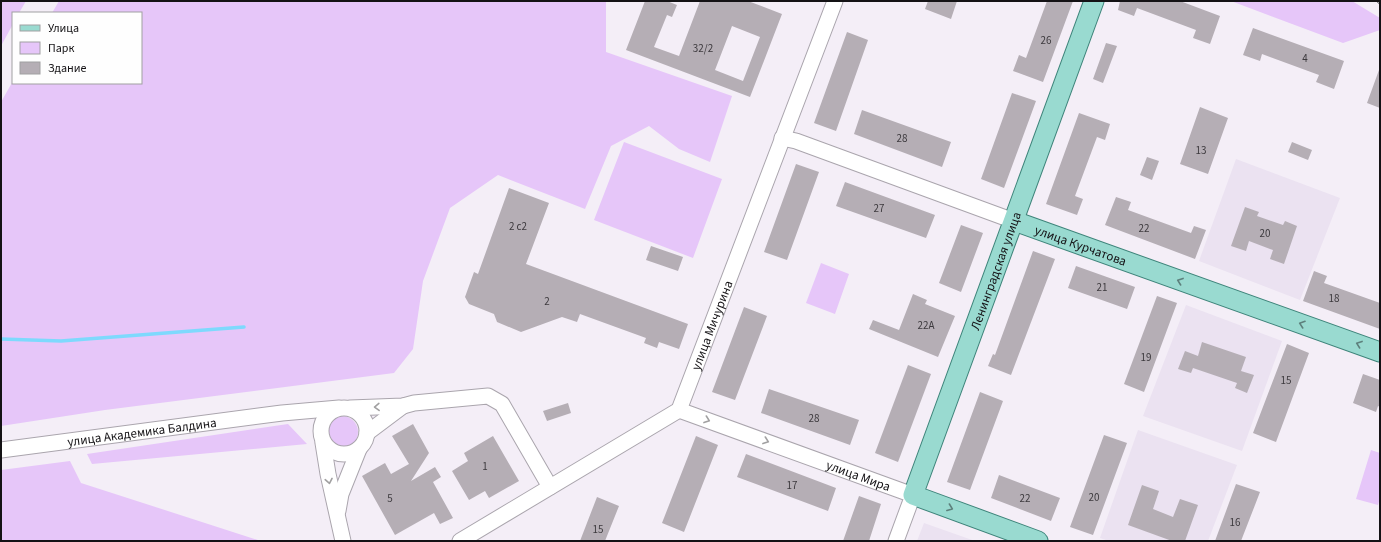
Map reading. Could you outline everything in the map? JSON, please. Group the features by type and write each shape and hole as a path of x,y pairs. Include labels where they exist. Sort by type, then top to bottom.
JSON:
{"main road":[{"name":"Ленинградская улица","path":"913,495 1094,1"},
{"name":"улица Курчатова","path":"1014,221 1380,352"},
{"name":"улица Мира","path":"913,495 1038,541"}],"street":[{"name":"улица Мичурина","path":"679,410 834,1"},
{"name":"улица Курчатова","path":"782,138 803,144 1014,221"},
{"name":"улица Академика Балдина","path":"1,450 282,412 403,406 414,403 488,396 502,404 550,487"},
{"name":"улица Академика Балдина","path":"367,433 403,406"},
{"path":"338,524 338,506 359,449 365,441 367,433 366,422 359,413 344,408 329,412 322,421 322,437 338,524 343,541"},
{"path":"460,541 679,410"},
{"name":"улица Мира","path":"679,410 913,495"},
{"name":"улица Академика Балдина","path":"282,412 306,420 322,437"},
{"path":"322,437 330,450 340,454 350,454 359,449"},
{"name":"Ленинградская улица","path":"896,541 913,495"}],"shaded area":[{"path":"1236,159 1340,198 1300,300 1199,261"},
{"path":"1186,305 1282,341 1242,451 1143,416"},
{"path":"1138,430 1237,465 1208,541 1109,541 1100,538"},
{"path":"924,523 975,541 917,541"}],"green space":[{"path":"1,1 26,1 20,12 12,12 12,26 1,46"},
{"path":"59,1 606,1 606,52 732,96 710,162 679,149 649,126 611,146 585,209 498,175 450,208 423,281 413,349 394,373 105,410 1,426 1,102 12,83 12,84 142,84 142,12 53,12"},
{"path":"1231,1 1352,1 1380,18 1380,30 1343,43"},
{"path":"624,142 722,179 693,258 594,220"},
{"path":"821,263 849,274 835,314 806,303"},
{"path":"339,416 345,416 354,420 358,432 354,444 345,448 339,448 330,444 326,435 326,429 330,420"},
{"path":"288,424 307,444 92,464 87,454"},
{"path":"1371,450 1380,453 1380,498 1378,505 1356,499"},
{"path":"70,461 81,483 261,541 1,541 1,470"}],"building":[{"path":"645,1 667,1 677,5 672,17 667,15 654,47 679,56 700,1 748,1 782,14 750,97 626,50","holes":["732,26 760,37 743,81 715,70"]},
{"path":"928,1 957,1 951,19 925,9"},
{"path":"1047,1 1073,1 1043,82 1013,71 1019,55 1026,58"},
{"path":"1120,1 1180,1 1220,16 1210,44 1193,38 1196,30 1137,8 1134,16 1118,10"},
{"path":"1253,28 1344,61 1334,89 1316,82 1319,75 1262,54 1260,61 1243,55"},
{"path":"847,32 868,40 836,131 814,123"},
{"path":"1106,43 1117,46 1103,83 1093,79"},
{"path":"1379,70 1380,71 1380,108 1367,103"},
{"path":"1012,93 1036,101 1004,188 981,179"},
{"path":"1200,107 1228,118 1208,174 1180,164"},
{"path":"862,110 951,142 942,167 854,134"},
{"path":"1079,113 1110,124 1105,140 1097,137 1075,196 1083,199 1077,215 1046,204"},
{"path":"1292,142 1312,150 1308,160 1288,152"},
{"path":"1147,157 1159,161 1152,180 1140,175"},
{"path":"796,164 819,172 787,260 764,252"},
{"path":"845,182 935,215 926,238 836,206"},
{"path":"509,188 549,203 526,264 688,324 679,349 659,342 657,348 644,343 646,338 580,314 577,322 562,317 521,332 497,322 494,314 469,304 465,297 474,272 478,274"},
{"path":"1116,197 1131,202 1128,210 1191,233 1194,226 1206,230 1195,259 1105,225"},
{"path":"1245,207 1259,212 1257,216 1283,225 1285,221 1297,226 1284,264 1270,259 1273,250 1249,241 1246,251 1231,246"},
{"path":"961,225 983,233 961,292 939,283"},
{"path":"651,246 683,257 678,271 646,260"},
{"path":"1033,251 1055,259 1011,375 988,366 993,354 995,355"},
{"path":"1076,266 1135,287 1127,309 1068,288"},
{"path":"1314,271 1327,276 1324,283 1380,303 1380,329 1303,301"},
{"path":"913,294 927,300 925,304 955,316 938,357 869,329 873,320 899,330"},
{"path":"1157,296 1177,303 1144,392 1124,384"},
{"path":"744,307 767,316 735,400 712,392"},
{"path":"1202,342 1246,357 1241,371 1254,375 1247,393 1235,388 1237,383 1193,368 1191,373 1178,369 1185,351 1198,356"},
{"path":"1287,344 1309,353 1276,442 1253,433"},
{"path":"908,365 931,374 898,462 875,453"},
{"path":"1363,374 1380,380 1380,407 1378,406 1376,412 1353,403"},
{"path":"769,389 859,420 850,445 761,413"},
{"path":"980,392 1003,401 970,490 947,482"},
{"path":"568,403 571,413 547,421 543,411"},
{"path":"413,424 429,453 411,481 435,467 441,477 433,482 453,518 440,524 434,513 395,535 362,476 385,463 391,474 409,464 392,436"},
{"path":"1104,435 1127,443 1093,535 1070,527"},
{"path":"493,436 519,481 489,498 485,491 469,500 452,471 468,461 464,453"},
{"path":"696,436 718,445 684,532 662,523"},
{"path":"746,454 836,488 828,511 737,477"},
{"path":"999,475 1060,498 1051,521 991,498"},
{"path":"1236,484 1260,492 1241,541 1215,541"},
{"path":"1142,485 1159,491 1153,509 1173,517 1180,499 1198,505 1185,541 1172,541 1128,525"},
{"path":"859,496 881,504 869,541 843,541"},
{"path":"597,497 619,506 605,541 580,541"}],"waterway":[{"path":"1,339 61,341 244,327"}]}
